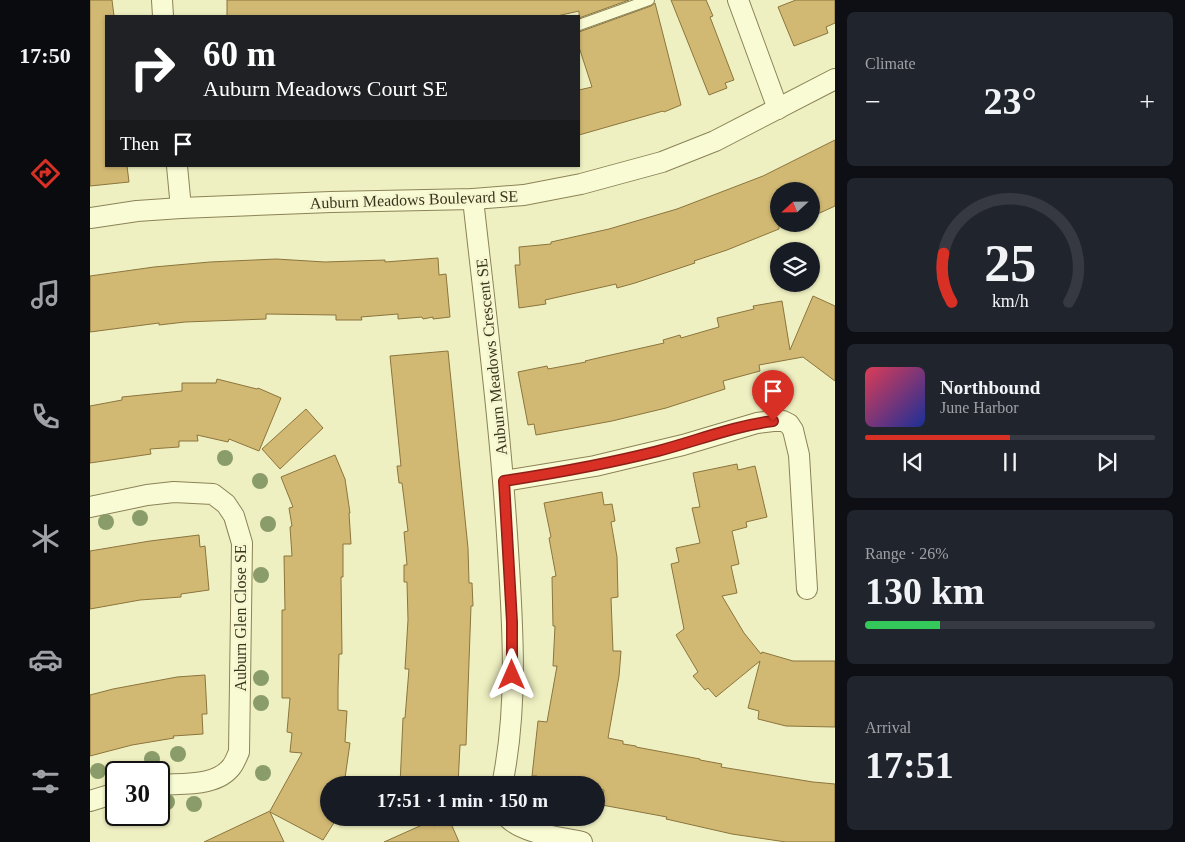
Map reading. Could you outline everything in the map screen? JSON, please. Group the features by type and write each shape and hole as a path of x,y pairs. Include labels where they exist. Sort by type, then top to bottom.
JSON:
{"street":[{"path":"162,0 163,15"},
{"path":"738,0 778,109"},
{"name":"Auburn Meadows Boulevard SE","path":"90,218 137,211 181,208 473,199 524,195 581,184 662,162 715,141 835,79"},
{"path":"177,167 181,208"},
{"name":"Auburn Meadows Crescent SE","path":"473,199 504,481 512,659 510,728 503,776"},
{"path":"504,481 595,466 683,445 756,423 783,421 793,430 799,455 807,589"},
{"name":"Auburn Glen Close SE","path":"90,507 147,495 174,492 213,494 226,504 234,516 242,543 239,752 232,767 219,776 204,782 170,784"},
{"path":"90,801 105,796"},
{"path":"520,826 528,830 582,842"}],"lane":[{"path":"580,25 650,0"}],"building":[{"path":"90,0 112,0 114,15 105,15 105,167 127,167 129,182 90,186"},
{"path":"227,0 629,0 580,18 579,11 561,15 227,15"},
{"path":"671,0 706,0 713,16 710,17 734,80 725,83 727,88 709,95"},
{"path":"796,0 835,0 835,23 826,27 828,33 794,46 778,7"},
{"path":"655,3 681,105 664,112 580,135 580,90 592,87 580,50 580,32"},
{"path":"835,140 835,206 820,213 820,182 770,182 770,232 772,232 694,261 695,263 635,283 617,288 616,284 545,300 546,304 519,308 515,265 520,265 519,247 551,244 551,242 609,229 677,209 763,176"},
{"path":"438,258 439,275 446,274 450,317 398,319 398,314 361,317 362,320 336,320 336,315 266,314 266,319 185,322 159,325 159,323 90,332 90,276 154,267 210,262 276,259 325,262 385,260 385,262"},
{"path":"813,296 835,306 835,381 803,357 759,365 760,371 723,381 725,389 666,408 612,421 536,435 534,424 528,425 518,372 547,366 548,369 586,362 664,343 663,340 680,335 681,338 719,327 717,318 754,309 753,306 782,301 790,350"},
{"path":"448,351 468,548 469,583 472,583 473,606 471,606 466,745 460,745 458,776 400,776 403,718 405,718 409,669 405,669 408,620 407,582 404,582 404,565 407,565 404,532 408,531 402,483 399,483 397,466 401,466 390,356"},
{"path":"217,379 258,388 281,398 259,451 229,439 228,442 197,435 198,441 179,441 179,447 150,449 151,454 90,463 90,406 122,400 122,397 182,391 182,383 216,383"},
{"path":"306,409 323,428 280,469 262,449"},
{"path":"335,455 345,479 350,513 351,544 343,544 343,577 341,577 342,654 339,654 338,710 347,711 345,742 350,743 345,776 320,776 320,826 332,826 323,840 270,812 284,842 204,842 270,811 302,753 290,752 292,733 287,732 290,698 282,698 282,610 285,610 284,556 292,556 290,527 292,526 289,508 293,507 281,477"},
{"path":"737,464 738,470 755,466 767,517 746,522 747,527 732,531 739,564 731,566 737,593 722,596 744,633 761,654 762,652 793,661 835,661 835,727 786,726 758,719 759,711 748,708 760,661 716,697 708,688 705,690 693,676 698,672 676,635 684,629 671,564 679,562 676,548 700,543 692,508 700,507 693,473"},
{"path":"602,492 604,505 612,504 615,521 611,522 617,557 618,597 611,598 613,651 621,651 619,676 608,738 623,741 623,744 636,747 722,764 721,767 835,784 835,842 786,842 732,834 666,819 667,817 605,806 605,776 532,776 538,721 547,722 557,666 553,666 555,626 553,626 552,577 556,576 544,503"},
{"path":"199,535 200,547 205,546 209,590 181,594 181,597 140,600 90,609 90,551"},
{"path":"205,675 207,714 202,714 203,734 173,736 174,738 132,745 90,756 90,695 177,677"},
{"path":"420,826 452,826 459,842 384,842"}],"route":[{"path":"512,675 512,622 504,481 595,466 683,445 756,423 773,421"}]}
